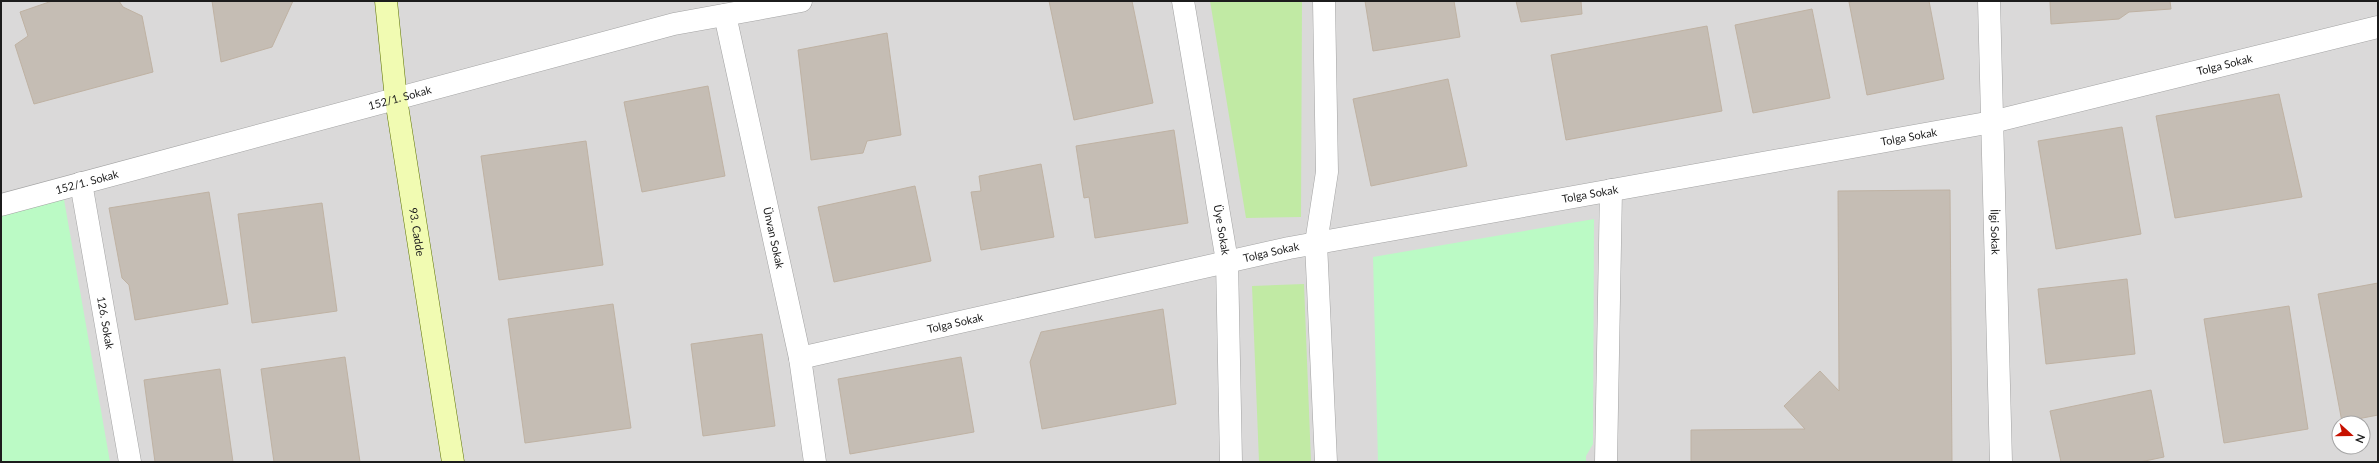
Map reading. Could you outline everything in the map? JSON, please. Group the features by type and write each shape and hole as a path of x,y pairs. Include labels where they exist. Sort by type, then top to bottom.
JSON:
{"main road":[{"name":"93. Cadde","path":"386,1 396,99 453,462"}],"street":[{"name":"152/1. Sokak","path":"1,205 674,24 801,1"},
{"name":"Üye Sokak","path":"1183,1 1227,261 1231,462"},
{"path":"1324,1 1326,172 1316,243 1326,462"},
{"name":"İlgi Sokak","path":"1989,1 2001,462"},
{"name":"Ünvan Sokak","path":"725,15 800,358 815,462"},
{"name":"Tolga Sokak","path":"800,358 1227,261 1316,243 1992,122 2378,27"},
{"name":"126. Sokak","path":"81,183 130,462"},
{"path":"1606,462 1611,190"}],"shaded area":[{"path":"1,1 2378,1 2378,462 1,462"}],"green space":[{"path":"1210,1 1302,1 1301,217 1246,218"},
{"path":"62,188 110,462 1,462 1,205"},
{"path":"1594,219 1593,444 1586,456 1586,462 1378,462 1373,257"},
{"path":"1304,284 1311,462 1259,462 1252,286"}],"building":[{"path":"52,1 119,1 123,7 142,16 153,72 34,104 15,45 28,36 20,12"},
{"path":"212,1 293,1 272,47 221,62"},
{"path":"1049,1 1132,1 1153,103 1074,120"},
{"path":"1365,1 1454,1 1460,37 1373,51"},
{"path":"1516,1 1581,1 1582,14 1521,22"},
{"path":"1929,1 1944,79 1867,95 1849,2"},
{"path":"2050,1 2170,1 2171,9 2129,12 2119,19 2051,24"},
{"path":"1812,9 1830,98 1753,113 1735,25"},
{"path":"1707,26 1722,111 1566,140 1551,55"},
{"path":"887,33 901,135 867,141 863,153 811,160 798,50"},
{"path":"1448,79 1467,166 1371,186 1353,99"},
{"path":"708,86 725,176 642,192 624,102"},
{"path":"2279,94 2302,197 2175,218 2156,116"},
{"path":"2122,127 2141,234 2056,249 2038,141"},
{"path":"1174,130 1188,223 1095,238 1089,197 1084,198 1076,146"},
{"path":"586,141 603,265 499,280 481,156"},
{"path":"1041,164 1054,237 981,250 971,192 981,191 979,176"},
{"path":"915,186 931,261 834,282 818,207"},
{"path":"1950,190 1952,462 1691,462 1691,430 1805,429 1784,406 1820,371 1839,391 1838,191"},
{"path":"209,192 228,304 135,320 129,285 122,278 109,208"},
{"path":"322,203 337,311 252,323 238,214"},
{"path":"2127,279 2135,354 2046,364 2038,289"},
{"path":"2378,283 2378,415 2371,416 2371,415 2341,415 2318,294"},
{"path":"613,304 631,428 525,443 508,319"},
{"path":"2289,306 2308,429 2224,443 2204,319"},
{"path":"1163,309 1176,404 1042,429 1030,362 1041,332"},
{"path":"762,334 775,426 703,436 691,344"},
{"path":"345,357 360,462 274,462 261,369"},
{"path":"961,357 974,432 850,454 838,379"},
{"path":"220,369 233,462 155,462 144,380"},
{"path":"2151,390 2164,457 2140,462 2061,462 2050,411"}]}
